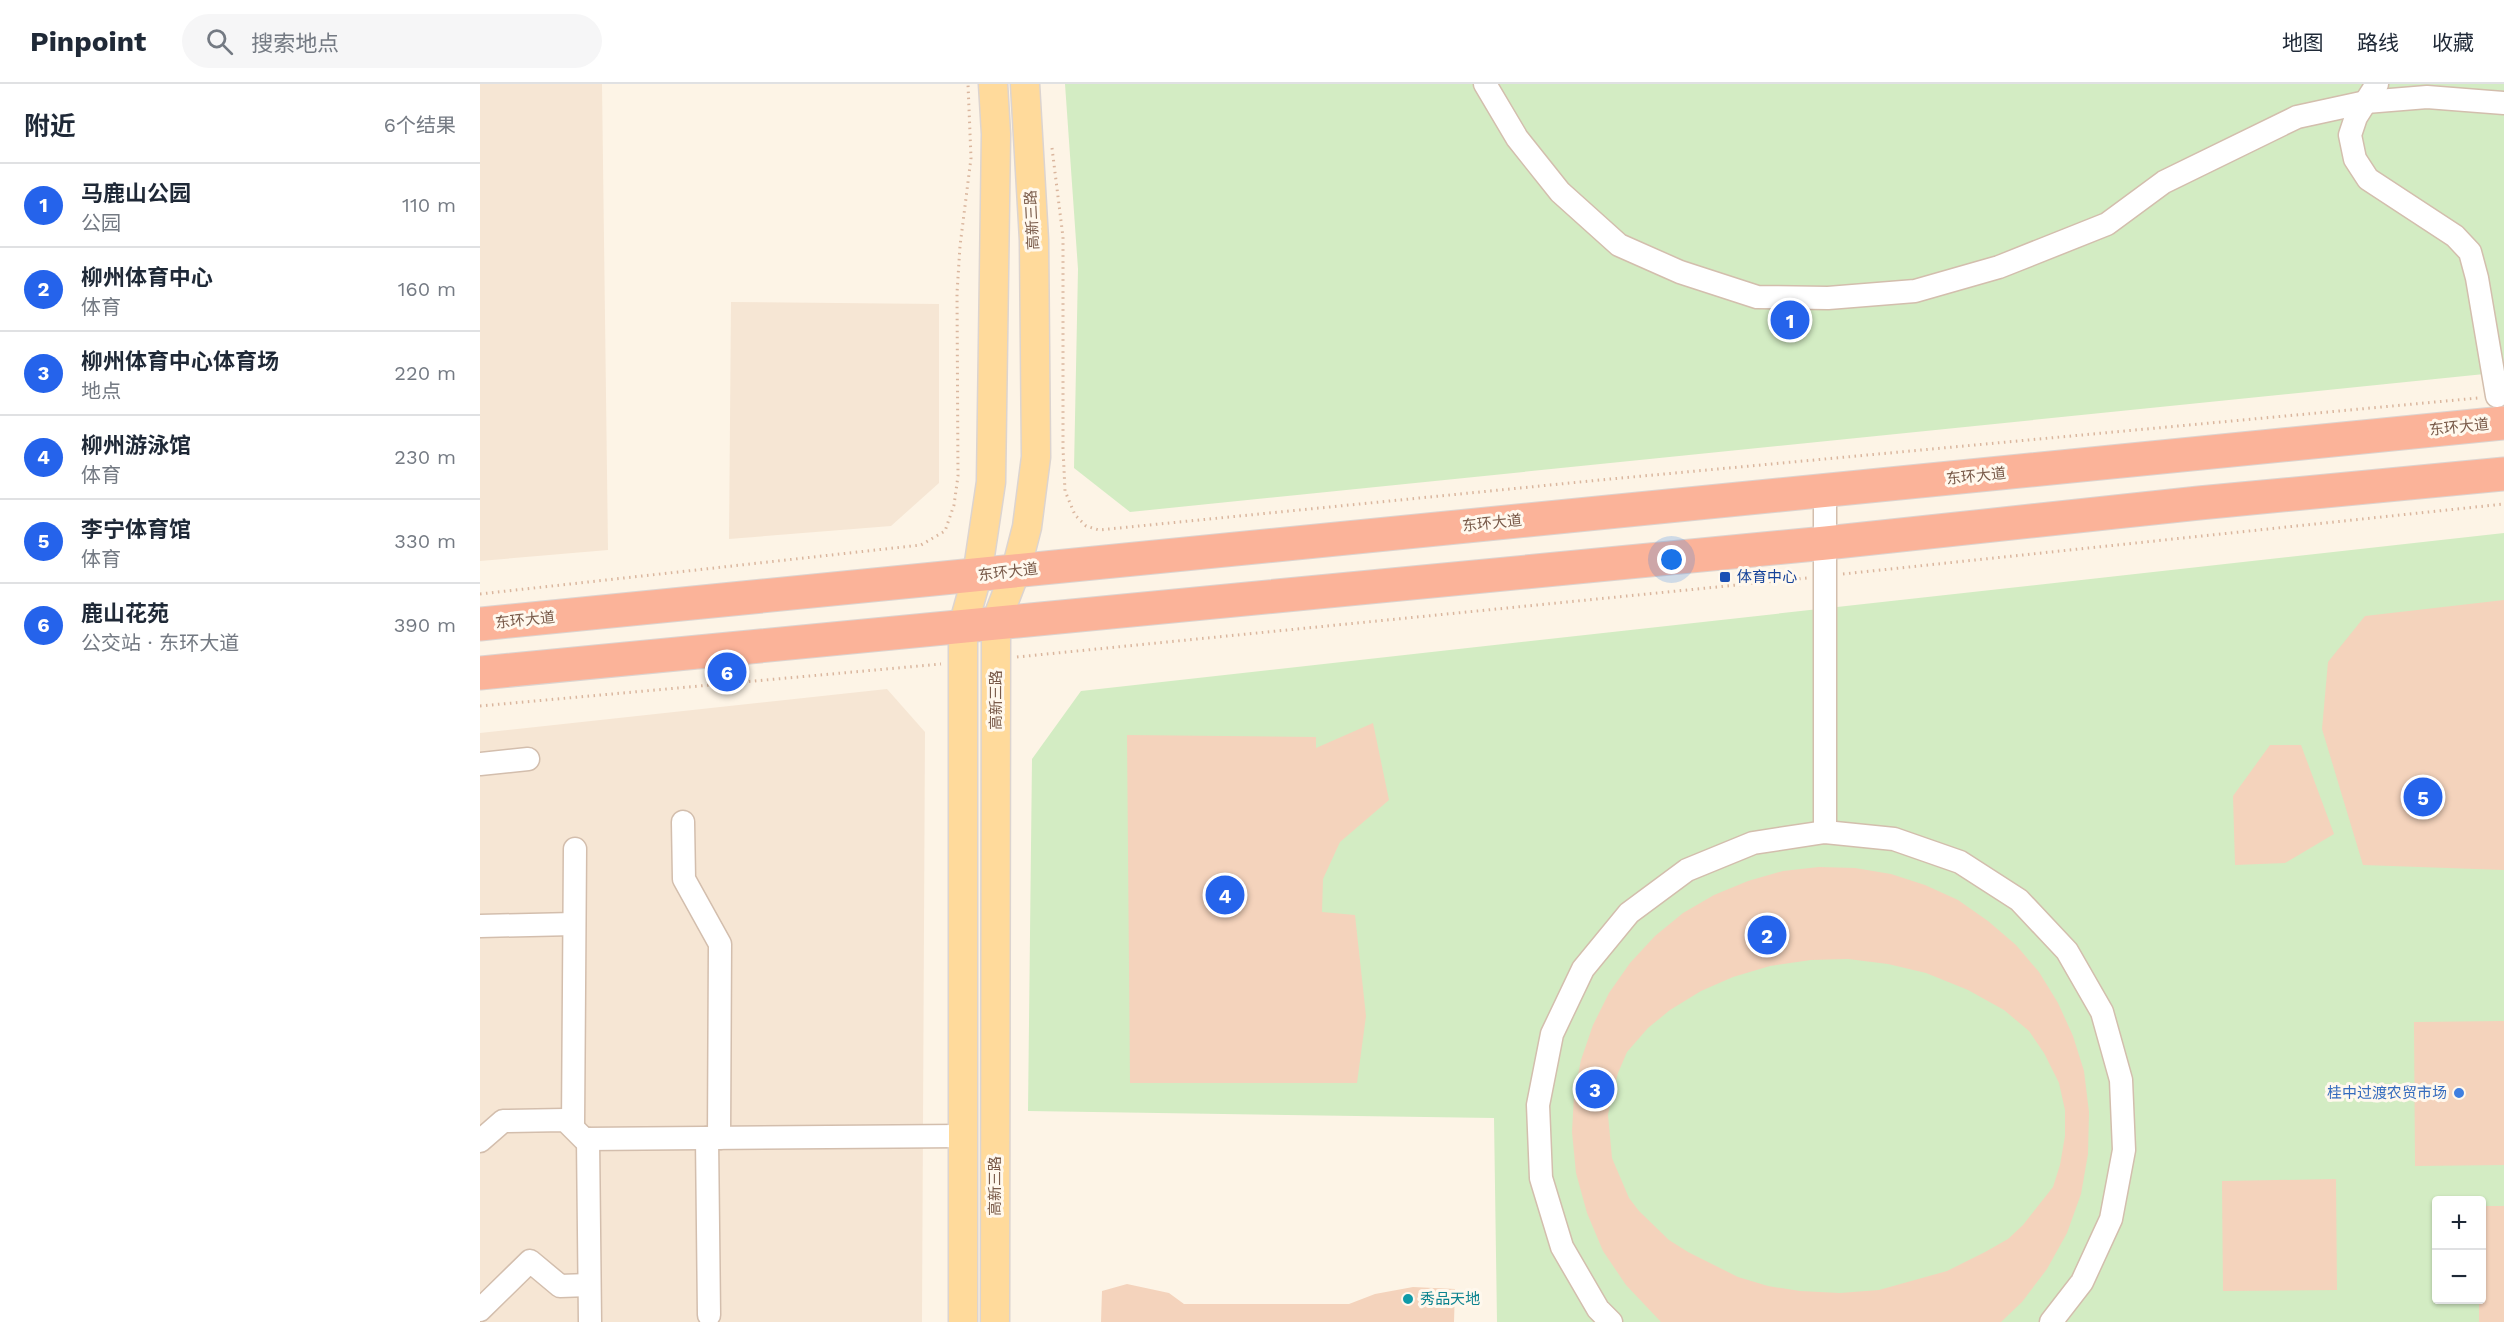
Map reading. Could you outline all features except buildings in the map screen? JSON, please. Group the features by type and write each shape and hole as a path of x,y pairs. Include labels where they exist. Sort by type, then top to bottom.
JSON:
{"highway":[{"name":"东环大道","path":"480,624 1825,491 2500,410"},
{"path":"480,673 1826,543 2199,503 2504,474"}],"main road":[{"path":"963,1322 963,626 977,576 987,515 993,444 996,134 993,84"},
{"name":"高新三路","path":"994,1322 996,622 1016,570 1027,527 1036,457 1034,240 1025,84"}],"lane":[{"path":"1485,84 1517,138 1560,192 1619,244 1680,272 1757,297 1828,298 1915,291 2000,267 2107,224 2164,182 2297,117 2371,93 2504,103"},
{"path":"2371,93 2356,117 2350,135 2355,159 2368,179 2455,236 2470,252 2477,278 2500,410"},
{"path":"1825,491 1825,832"},
{"path":"480,764 528,759"},
{"path":"683,822 684,879 720,944 709,1315"},
{"path":"1611,1322 1598,1309 1562,1247 1541,1178 1538,1105 1552,1034 1583,969 1629,913 1670,882 1687,870 1753,843 1825,832 1894,839 1960,862 2019,900 2067,951 2102,1012 2121,1080 2124,1150 2111,1219 2082,1282 2051,1322"},
{"path":"575,849 574,924 580,1133 590,1322"},
{"path":"480,927 574,924"},
{"path":"480,1141 503,1121 565,1120 580,1133 713,1138 963,1136"},
{"path":"480,1310 531,1261 560,1286 589,1285"}],"path":[{"path":"480,594 921,545 945,531 954,505 958,476 957,293 960,246 971,158 968,84"},
{"path":"1052,142 1063,237 1065,491 1075,516 1086,526 1099,530 1600,480 2500,410"},
{"path":"996,658 1826,576 2504,504"},
{"path":"480,706 963,662"}],"shaded area":[{"path":"480,84 602,84 608,550 480,561"},
{"path":"731,302 939,304 939,483 891,526 729,539"},
{"path":"887,689 925,732 922,1322 480,1322 480,733"}],"green space":[{"path":"1065,84 2504,84 2504,372 1130,512 1074,468 1078,269"},
{"path":"2504,533 2504,1322 1497,1322 1494,1118 1028,1111 1032,759 1081,691"}],"place":[{"name":"马鹿山公园","path":"1790,320"},
{"name":"体育中心","path":"1725,577"},
{"name":"鹿山花苑","path":"727,672"},
{"name":"李宁体育馆","path":"2423,797"},
{"name":"柳州游泳馆","path":"1225,895"},
{"name":"柳州体育中心","path":"1767,935"},
{"name":"柳州体育中心体育场","path":"1595,1089"},
{"name":"桂中过渡农贸市场","path":"2459,1093"},
{"name":"秀品天地","path":"1408,1299"}]}
